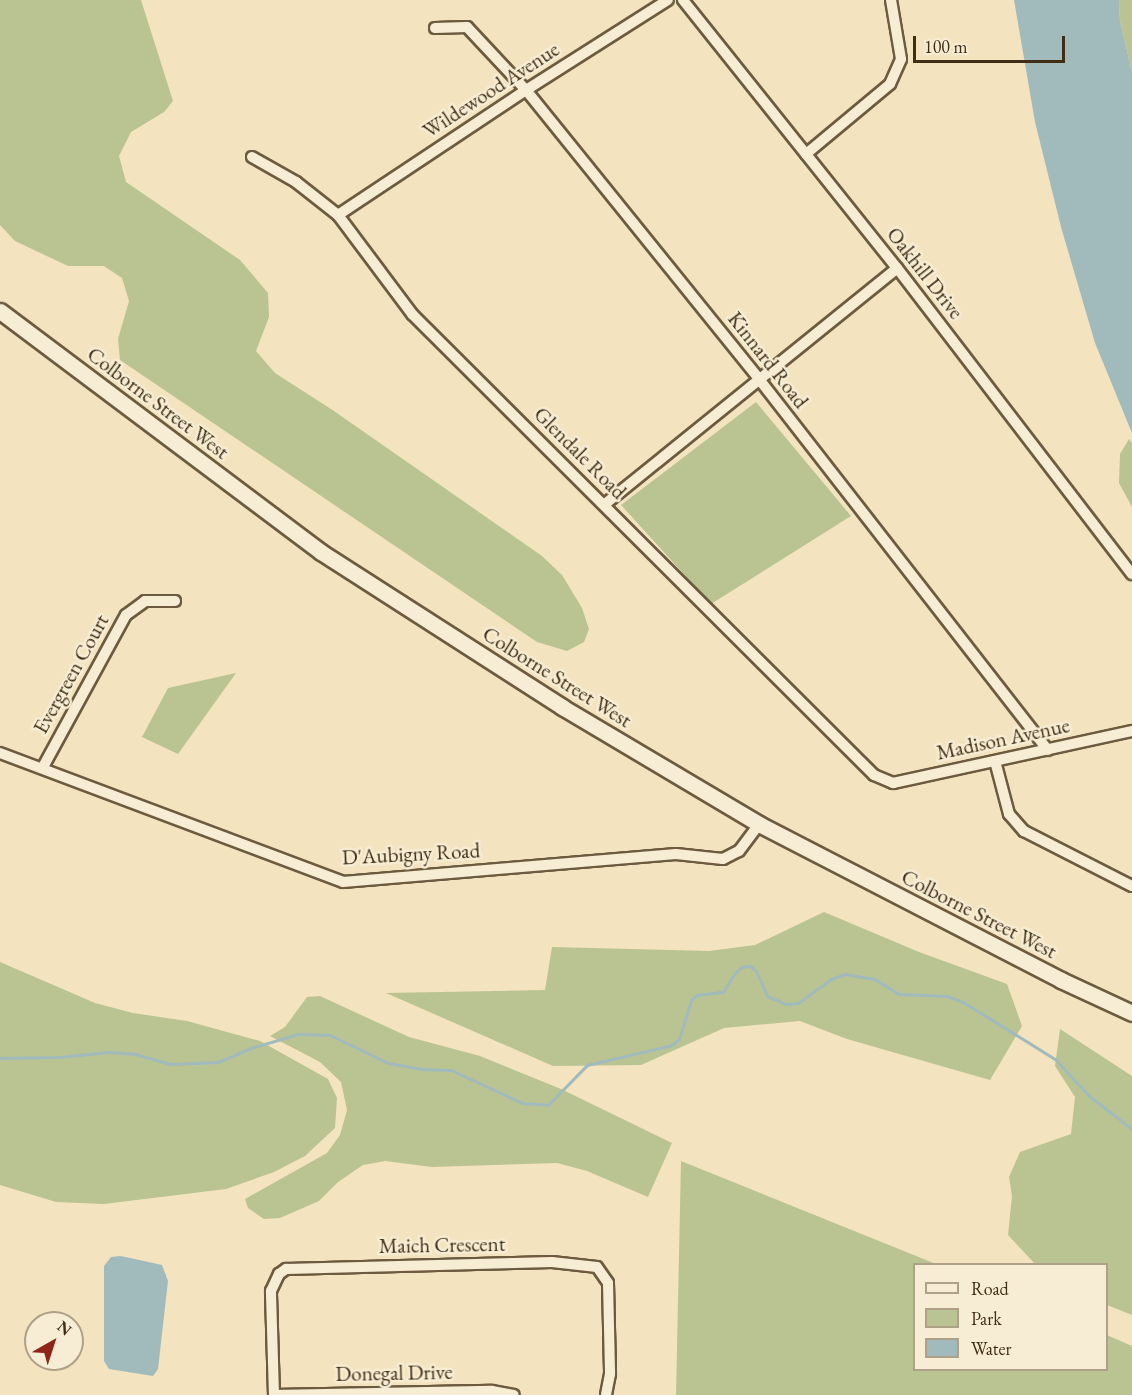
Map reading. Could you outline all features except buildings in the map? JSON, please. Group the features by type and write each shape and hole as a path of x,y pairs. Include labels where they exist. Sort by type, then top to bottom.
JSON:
{"main road":[{"name":"Colborne Street West","path":"0,311 321,552 561,707 759,824 1060,980 1132,1013"}],"street":[{"name":"Wildewood Avenue","path":"338,215 526,90 668,0"},
{"name":"Oakhill Drive","path":"683,0 897,268 1132,574"},
{"path":"806,154 890,84 902,59 891,0"},
{"name":"Kinnard Road","path":"435,28 467,27 526,90 759,379 1048,750"},
{"name":"Glendale Road","path":"252,157 296,182 338,215 412,314 605,504 874,775 883,778"},
{"path":"605,504 897,268"},
{"name":"Evergreen Court","path":"43,767 126,615 146,601 175,601"},
{"name":"Madison Avenue","path":"883,778 893,783 1132,730"},
{"name":"D'Aubigny Road","path":"0,753 43,767 343,882 676,854 723,858 739,851 759,824"},
{"path":"995,761 1009,814 1024,831 1132,886"},
{"name":"Maich Crescent","path":"274,1395 271,1291 279,1274 286,1269 552,1262 597,1267 608,1284 610,1374 606,1395"},
{"name":"Donegal Drive","path":"274,1395 492,1391 514,1395"}],"green space":[{"path":"0,0 141,0 173,101 164,112 131,132 119,156 126,182 240,260 268,293 269,317 256,351 275,373 334,411 542,556 562,575 582,608 589,629 584,642 567,651 537,642 120,360 118,339 129,301 122,278 104,266 68,266 15,241 0,225"},
{"path":"1119,0 1132,0 1132,72 1120,21"},
{"path":"756,402 851,516 711,604 621,505"},
{"path":"1129,439 1132,443 1132,507 1119,483 1120,454"},
{"path":"236,673 178,754 142,737 168,688"},
{"path":"824,912 919,952 1007,984 1022,1026 990,1080 847,1039 800,1021 724,1028 641,1065 553,1066 386,993 545,990 552,947 709,951 755,945"},
{"path":"0,962 95,1003 133,1013 187,1021 260,1041 328,1079 337,1098 335,1128 305,1156 274,1172 226,1189 104,1204 56,1202 0,1185"},
{"path":"320,996 409,1037 480,1056 561,1089 672,1143 648,1197 587,1171 557,1163 432,1167 385,1161 363,1165 338,1182 319,1201 280,1218 264,1219 248,1208 245,1199 327,1153 340,1135 347,1110 341,1082 320,1062 270,1036 285,1027 307,997"},
{"path":"1060,1029 1132,1076 1132,1315 1108,1305 1108,1263 1034,1263 1008,1235 1012,1196 1009,1177 1020,1152 1071,1134 1075,1097 1055,1066"},
{"path":"681,1161 934,1263 913,1263 913,1371 1108,1371 1108,1335 1132,1346 1132,1395 676,1395"}],"water":[{"path":"1014,0 1119,0 1120,21 1132,72 1132,433 1095,343 1061,227 1035,122"},
{"path":"121,1256 162,1265 168,1281 158,1369 153,1376 109,1369 104,1361 104,1266 111,1257"}],"waterway":[{"path":"0,1058 59,1057 109,1052 135,1054 171,1064 218,1062 251,1048 298,1034 330,1035 388,1063 421,1069 451,1070 522,1103 548,1105 587,1065 672,1045 679,1039 691,1000 697,995 723,992 741,967 750,966 756,971 767,996 786,1004 798,1003 831,979 845,974 874,979 899,994 947,996 963,1002 1055,1059 1089,1096 1132,1129"}]}
